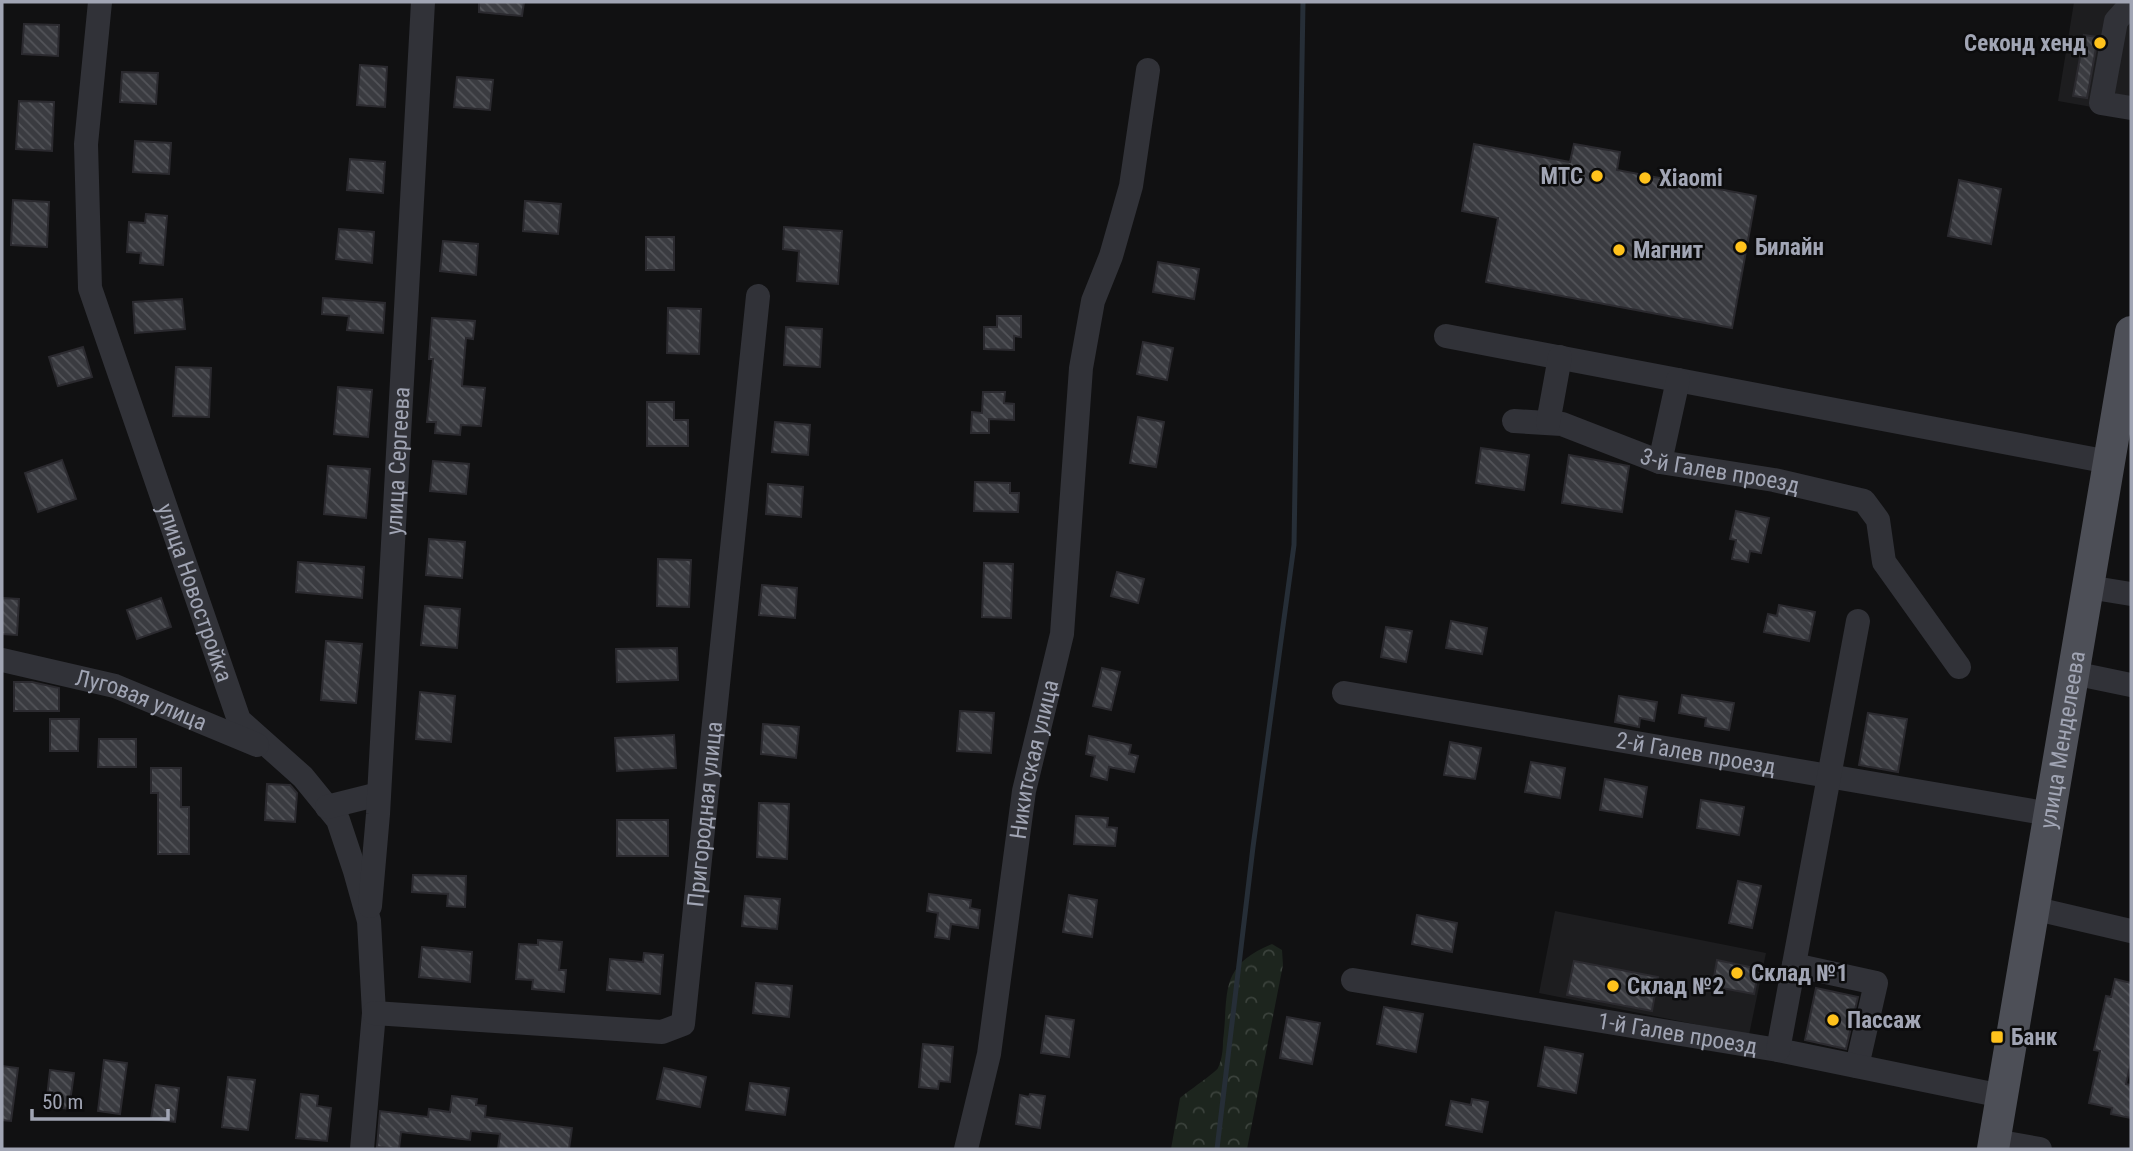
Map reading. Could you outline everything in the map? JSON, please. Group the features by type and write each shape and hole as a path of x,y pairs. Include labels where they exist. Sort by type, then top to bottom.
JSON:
{"main road":[{"name":"улица Менделеева","path":"1994,1145 2131,332"}],"street":[{"name":"улица Новостройка","path":"100,2 86,145 90,288 239,720 303,777 338,820 369,921 374,1013 362,1149"},
{"name":"улица Сергеева","path":"369,921 379,794 423,2"},
{"path":"2131,4 2116,21 2101,103 2131,108"},
{"name":"Никитская улица","path":"966,1149 989,1054 1024,791 1062,634 1082,368 1093,301 1111,256 1131,186 1148,70"},
{"name":"Пригородная улица","path":"374,1013 663,1032 683,1024 758,296"},
{"path":"1446,336 2109,462"},
{"path":"1548,423 1560,358"},
{"path":"1660,462 1678,380"},
{"name":"3-й Галев проезд","path":"1514,421 1562,424 1660,462 1774,480 1864,501 1878,520 1884,562 1959,667"},
{"path":"2088,587 2131,594"},
{"path":"1778,1050 1858,621"},
{"name":"Луговая улица","path":"2,660 115,686 277,754"},
{"path":"2073,673 2131,685"},
{"name":"2-й Галев проезд","path":"1344,693 2050,814"},
{"path":"327,807 379,794"},
{"path":"2032,908 2131,930"},
{"path":"1794,965 1876,983 1857,1066"},
{"name":"1-й Галев проезд","path":"1353,980 1778,1050 2002,1096"},
{"path":"1994,1145 2040,1149"}],"shaded area":[{"path":"2074,2 2131,2 2131,114 2058,101"},
{"path":"1555,911 1766,953 1749,1035 1539,993"}],"green space":[{"path":"1272,944 1282,950 1283,965 1247,1149 1171,1149 1180,1098 1218,1068 1227,995 1234,972 1242,962"}],"building":[{"path":"479,2 524,2 522,16 479,12"},
{"path":"24,24 59,25 58,56 22,54"},
{"path":"2084,35 2098,37 2087,98 2073,96"},
{"path":"360,65 387,67 385,107 357,105"},
{"path":"122,72 158,73 156,104 120,102"},
{"path":"457,77 493,80 490,110 454,107"},
{"path":"19,101 54,102 52,151 16,149"},
{"path":"135,141 171,143 169,174 133,172"},
{"name":"Магнит","path":"1474,144 1570,162 1574,144 1620,152 1617,170 1756,196 1732,328 1486,282 1498,218 1462,211"},
{"path":"350,159 385,162 383,193 347,190"},
{"path":"1959,180 2001,189 1991,244 1948,236"},
{"path":"13,200 49,202 47,247 11,245"},
{"path":"525,201 561,204 558,234 523,231"},
{"path":"146,214 167,216 163,265 140,263 141,253 127,252 129,222 145,223"},
{"path":"784,227 842,231 838,284 797,281 799,251 783,249"},
{"path":"339,229 374,232 372,263 336,259"},
{"path":"646,237 674,237 674,270 646,270"},
{"path":"443,241 478,244 476,275 440,271"},
{"path":"1158,262 1199,269 1194,299 1153,292"},
{"path":"323,298 385,303 383,333 347,330 349,316 322,314"},
{"path":"182,299 185,329 135,333 133,302"},
{"path":"668,308 701,309 699,354 667,353"},
{"path":"997,316 1021,316 1021,337 1014,336 1014,350 984,349 984,327 997,327"},
{"path":"432,318 475,321 473,339 466,338 462,386 485,388 481,426 461,425 460,435 435,433 436,422 427,422 433,359 429,359"},
{"path":"786,327 822,329 820,367 784,365"},
{"path":"1143,342 1173,348 1167,380 1137,374"},
{"path":"83,347 92,377 58,386 49,357"},
{"path":"176,367 211,368 209,417 173,416"},
{"path":"338,387 372,390 368,437 334,434"},
{"path":"983,392 1005,392 1004,403 1014,404 1014,420 989,419 989,433 971,433 972,412 982,413"},
{"path":"647,402 674,402 674,420 688,420 688,446 647,446"},
{"path":"1138,417 1164,422 1156,467 1130,463"},
{"path":"775,422 810,425 808,455 772,452"},
{"path":"1481,448 1529,455 1524,490 1476,483"},
{"path":"1569,455 1629,466 1622,512 1562,503"},
{"path":"62,460 76,499 38,512 25,473"},
{"path":"433,461 469,464 466,494 430,491"},
{"path":"328,466 370,469 366,518 324,514"},
{"path":"975,482 1010,483 1010,493 1019,493 1018,512 974,511"},
{"path":"768,484 803,487 801,517 766,514"},
{"path":"1736,511 1769,518 1761,553 1750,551 1748,562 1732,559 1736,540 1730,539"},
{"path":"429,539 465,542 462,578 426,575"},
{"path":"658,559 691,560 689,607 657,606"},
{"path":"298,562 364,567 362,598 296,592"},
{"path":"984,563 1013,564 1011,618 982,617"},
{"path":"1117,572 1144,579 1138,603 1111,596"},
{"path":"762,585 797,588 795,618 759,615"},
{"path":"2,598 19,599 17,635 2,634"},
{"path":"161,598 171,627 137,639 127,610"},
{"path":"1779,605 1815,612 1809,641 1764,632 1768,614 1777,616"},
{"path":"425,606 460,609 457,648 421,645"},
{"path":"1451,621 1487,628 1482,654 1446,648"},
{"path":"1386,627 1412,631 1406,662 1381,657"},
{"path":"326,641 362,644 356,703 321,700"},
{"path":"677,648 678,680 617,682 616,649"},
{"path":"1102,668 1120,672 1111,710 1093,706"},
{"path":"14,682 32,682 59,688 59,711 14,711"},
{"path":"420,692 455,696 451,742 416,739"},
{"path":"1682,695 1734,703 1729,730 1705,726 1706,718 1679,713"},
{"path":"1619,696 1657,702 1654,721 1640,718 1639,727 1615,722"},
{"path":"960,711 994,713 991,753 957,751"},
{"path":"1868,713 1907,719 1898,772 1859,765"},
{"path":"50,719 79,719 78,751 50,751"},
{"path":"763,724 799,727 796,758 761,754"},
{"path":"674,735 676,768 617,771 615,738"},
{"path":"1089,736 1131,745 1129,754 1138,756 1134,772 1109,767 1107,780 1091,776 1095,756 1086,754"},
{"path":"99,739 136,739 136,767 98,767"},
{"path":"1450,742 1481,748 1475,779 1444,775"},
{"path":"1531,762 1565,768 1560,798 1525,792"},
{"path":"151,768 181,768 181,807 189,807 189,854 158,854 158,793 151,793"},
{"path":"1605,779 1647,787 1642,817 1600,810"},
{"path":"267,784 290,785 297,793 295,822 265,820"},
{"path":"1701,800 1744,807 1739,835 1697,828"},
{"path":"759,803 789,804 787,859 757,857"},
{"path":"1076,816 1108,818 1107,827 1117,828 1115,846 1074,844"},
{"path":"617,820 668,820 668,856 617,856"},
{"path":"413,875 466,876 465,907 447,906 448,894 412,892"},
{"path":"1738,881 1761,886 1752,928 1729,923"},
{"path":"929,894 971,900 970,908 980,910 978,928 951,924 949,939 935,937 938,913 927,911"},
{"path":"1069,895 1097,900 1092,937 1063,932"},
{"path":"745,896 780,899 777,929 742,926"},
{"path":"1417,915 1457,923 1452,952 1412,944"},
{"path":"538,940 562,942 559,970 566,970 564,992 532,989 533,980 516,979 519,944 538,945"},
{"path":"422,947 472,952 470,982 419,977"},
{"path":"644,953 663,955 660,994 607,990 610,959 643,962"},
{"name":"Склад №1","path":"1717,960 1759,969 1754,994 1716,987 1718,978 1714,977"},
{"name":"Склад №2","path":"1574,961 1658,977 1652,1011 1567,995"},
{"path":"2115,979 2131,983 2131,1062 2126,1084 2131,1085 2131,1118 2111,1114 2112,1108 2089,1103 2100,1051 2094,1050 2106,996 2111,997"},
{"path":"756,983 792,986 789,1017 753,1013"},
{"name":"Пассаж","path":"1816,988 1858,997 1846,1049 1805,1040"},
{"path":"1384,1007 1423,1014 1416,1052 1377,1044"},
{"path":"1046,1016 1074,1020 1069,1057 1041,1053"},
{"path":"1287,1017 1320,1023 1312,1064 1280,1058"},
{"path":"923,1044 953,1047 950,1082 939,1081 938,1089 919,1087"},
{"path":"1545,1047 1583,1054 1576,1093 1538,1086"},
{"path":"104,1060 127,1063 120,1114 98,1111"},
{"path":"2,1066 18,1068 11,1121 2,1120"},
{"path":"664,1068 706,1077 700,1107 657,1099"},
{"path":"50,1070 74,1073 69,1109 46,1106"},
{"path":"228,1077 255,1080 248,1130 222,1127"},
{"path":"750,1083 789,1088 785,1115 746,1110"},
{"path":"156,1085 179,1088 175,1122 151,1119"},
{"path":"301,1094 318,1096 317,1106 331,1108 327,1141 296,1138"},
{"path":"1030,1094 1045,1096 1040,1128 1016,1124 1020,1095 1029,1097"},
{"path":"452,1096 477,1099 476,1105 486,1106 485,1117 572,1128 569,1149 498,1149 500,1134 471,1131 470,1140 401,1132 399,1149 377,1147 380,1111 428,1117 429,1109 450,1112"},
{"path":"1472,1099 1488,1102 1482,1132 1446,1125 1451,1101 1471,1105"}],"waterway":[{"path":"1217,1149 1253,847 1294,545 1303,2"}],"place":[{"name":"Секонд хенд","path":"2100,43"},
{"name":"МТС","path":"1597,176"},
{"name":"Xiaomi","path":"1645,178"},
{"name":"Билайн","path":"1741,247"},
{"name":"Магнит","path":"1619,250"},
{"name":"Склад №1","path":"1737,973"},
{"name":"Склад №2","path":"1613,986"},
{"name":"Пассаж","path":"1833,1020"},
{"name":"Банк","path":"1997,1037"}]}
